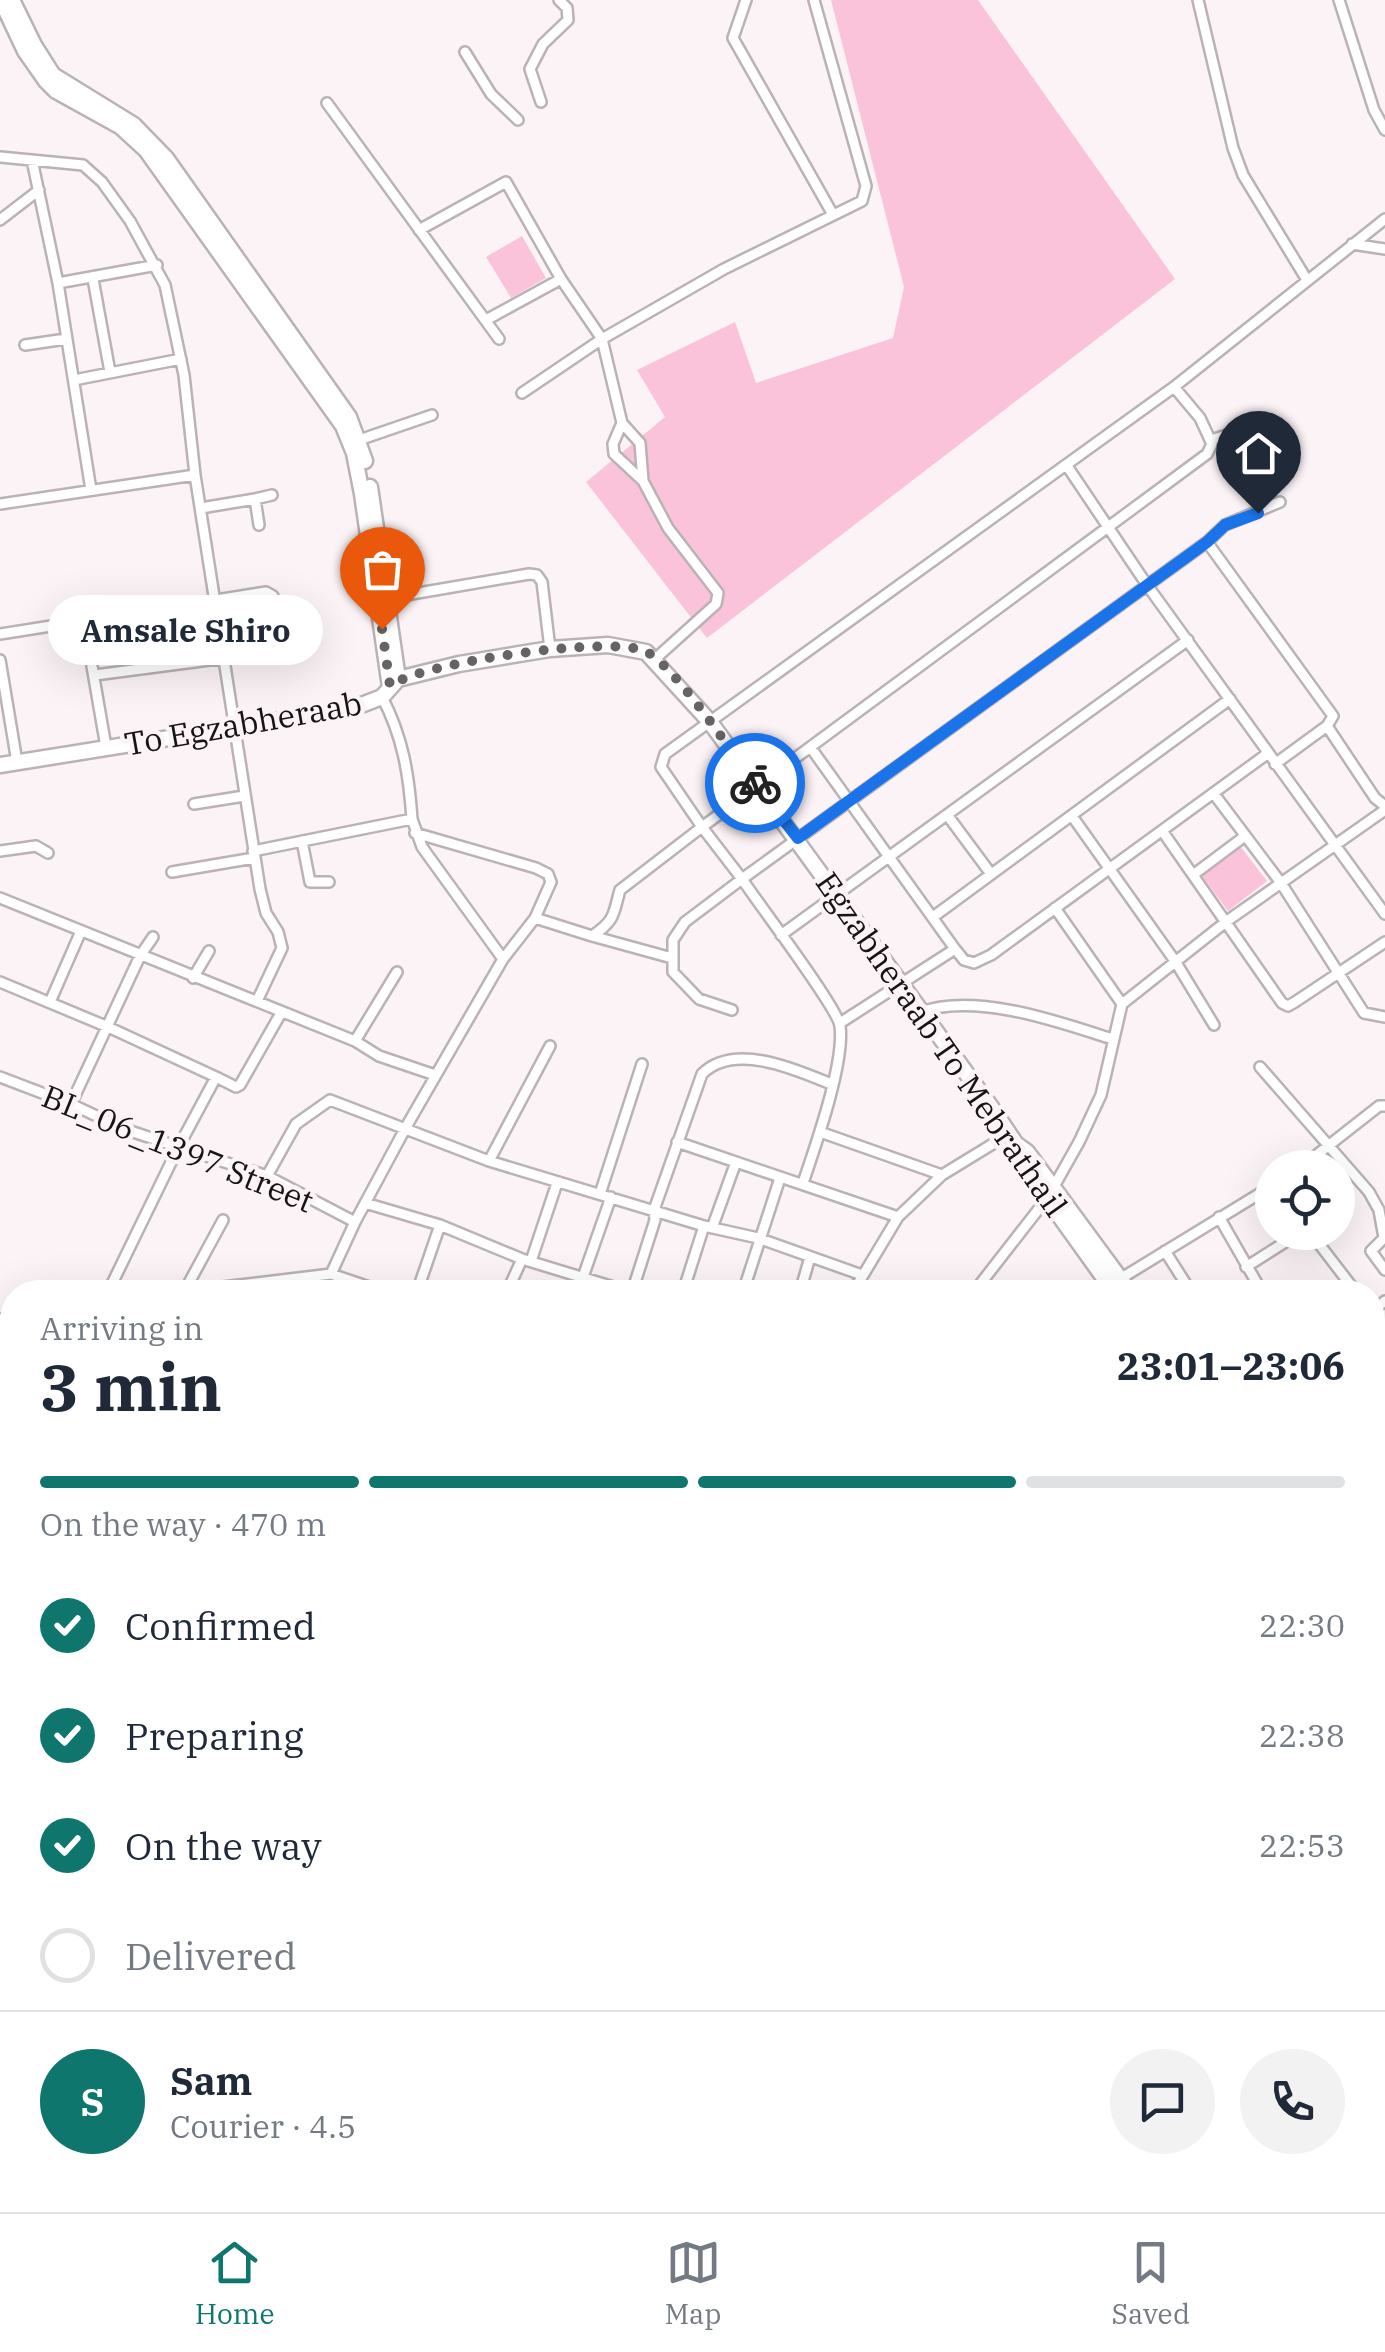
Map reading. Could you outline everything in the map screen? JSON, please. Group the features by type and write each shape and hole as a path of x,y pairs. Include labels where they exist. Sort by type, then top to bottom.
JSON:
{"main road":[{"path":"1,0 46,81 71,100 121,126 146,150 349,417 360,440 383,599 390,688"},
{"path":"12,0 34,46 53,74 122,116 148,137 327,400 348,438 383,599"},
{"name":"To Egzabheraab","path":"0,765 351,709 390,688 459,664 550,649 623,646 656,659"},
{"path":"656,659 710,722"},
{"name":"Egzabheraab To Mebrathail","path":"710,722 798,838 1012,1139 1027,1152 1113,1280"}],"street":[{"path":"541,102 530,69 543,44 568,20 566,8 559,0"},
{"path":"746,0 733,38 832,213"},
{"path":"522,393 602,339 724,268 862,201 866,186 814,0"},
{"path":"1198,0 1243,175 1307,280"},
{"path":"1339,0 1374,110 1385,130"},
{"path":"466,52 499,104 518,120"},
{"path":"326,103 499,338"},
{"path":"0,157 83,166 92,171 130,222 164,285 181,359 195,476 254,855 266,913 278,932 282,948 257,1002"},
{"path":"32,160 58,284 91,490"},
{"path":"419,230 506,182 560,279 602,339 622,423 640,443 643,481"},
{"path":"0,220 38,190"},
{"path":"803,1183 832,1084 840,1023 702,827 660,760 1174,387 1385,218"},
{"path":"1352,244 1385,249"},
{"path":"58,284 156,266"},
{"path":"93,278 110,372"},
{"path":"486,320 560,279"},
{"path":"25,344 66,339"},
{"path":"74,380 181,359"},
{"path":"592,936 618,911 620,890 1207,454 1210,440 1200,418 1174,387"},
{"path":"360,440 432,414"},
{"path":"622,423 614,454 643,481 668,528 709,580 718,598 656,659"},
{"path":"1210,440 1252,427 1270,436"},
{"path":"1067,466 1274,764 1385,914"},
{"path":"0,504 195,476"},
{"path":"200,508 272,495"},
{"path":"255,499 259,525"},
{"path":"732,1010 699,999 673,972 673,940 686,922 1207,542 1225,525 1280,502"},
{"path":"1207,542 1330,710 1332,719 1326,726 1274,764"},
{"path":"383,599 537,575 542,582 550,649"},
{"path":"0,634 216,598 271,594 279,625"},
{"path":"84,620 106,746"},
{"path":"781,934 1188,640"},
{"path":"95,675 224,658"},
{"path":"0,660 17,762"},
{"path":"390,688 406,756 415,833 503,959"},
{"path":"933,917 1230,699"},
{"path":"983,1280 1051,1193 1100,1095 1122,1004 1227,920 1385,808 1326,726"},
{"path":"811,748 969,963 982,960 1268,754"},
{"path":"1214,794 1281,883 1364,1013 1385,1017"},
{"path":"194,804 244,796"},
{"path":"948,816 990,874"},
{"path":"1072,816 1175,960 1214,1024"},
{"path":"172,872 412,819"},
{"path":"1163,832 1282,1003 1288,1006 1385,942"},
{"path":"331,1274 435,1076 503,959 536,918 551,882 548,874 536,868 415,833"},
{"path":"1194,875 1245,836"},
{"path":"302,841 310,882 329,882"},
{"path":"0,852 36,846 48,852"},
{"path":"0,898 355,1040 379,1056 435,1076"},
{"path":"1055,908 1122,1004"},
{"path":"536,918 672,958"},
{"path":"50,1002 81,931"},
{"path":"71,1104 140,956 153,937"},
{"path":"840,1023 955,949"},
{"path":"193,978 209,951"},
{"path":"355,1040 396,972"},
{"path":"0,982 236,1087 281,1013"},
{"path":"921,1012 949,1007 1026,1014 1115,1032"},
{"path":"489,1162 550,1046"},
{"path":"635,1280 676,1142 702,1074 724,1060 776,1065 832,1084"},
{"path":"583,1277 642,1064"},
{"path":"1260,1067 1375,1201 1384,1238 1371,1251 1385,1270"},
{"name":"BL_06_1397 Street","path":"0,1077 124,1129 267,1176 355,1222"},
{"path":"114,1280 216,1078"},
{"path":"267,1176 296,1124 330,1100 557,1184 758,1238 810,1257 850,1280"},
{"path":"1326,1150 1379,1106 1385,1106"},
{"path":"820,1132 942,1175"},
{"path":"859,1280 898,1217 942,1175 1012,1139"},
{"path":"676,1142 898,1217"},
{"path":"688,1280 736,1162"},
{"path":"746,1280 780,1178"},
{"path":"514,1280 527,1260 557,1184"},
{"path":"1125,1280 1255,1196"},
{"path":"365,1203 440,1225 527,1260 593,1280"},
{"path":"1219,1217 1254,1280"},
{"path":"189,1280 223,1220"},
{"path":"421,1280 440,1225"},
{"path":"1246,1267 1273,1250"},
{"path":"1324,1250 1347,1280"},
{"path":"1165,1251 1183,1280"},
{"path":"803,1280 810,1257"},
{"path":"281,1280 331,1274 353,1280"}],"shaded area":[{"path":"831,0 978,0 1175,279 707,638 586,482 665,417 637,370 735,322 756,383 893,338 904,287"},
{"path":"522,236 546,278 511,298 486,257"},
{"path":"1237,842 1267,881 1228,911 1199,872"}],"way so far":[{"path":"382,629 390,686 398,679 459,664 550,649 634,647 656,659 676,680 755,783"}],"place":[{"name":"Amsale Shiro","path":"382,629"}],"route":[{"path":"755,783 798,838 1207,542 1221,527 1258,513"}]}
